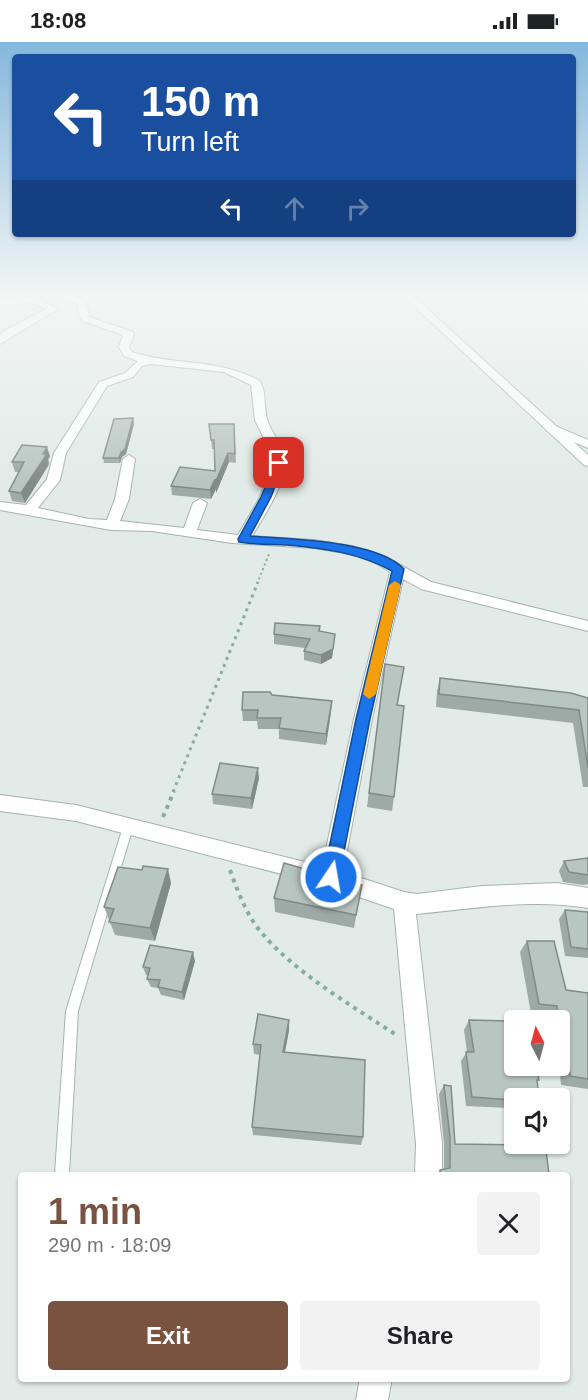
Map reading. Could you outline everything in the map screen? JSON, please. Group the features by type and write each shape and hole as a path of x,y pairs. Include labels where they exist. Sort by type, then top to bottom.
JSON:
{"street":[{"path":"138,356 220,367 232,370 256,383 262,426 278,456 279,463 266,497 243,539"},
{"path":"473,356 588,462"},
{"path":"29,510 53,480 60,453 104,384 129,375 139,363 153,360"},
{"path":"551,428 588,444"},
{"path":"111,526 122,499 129,459"},
{"path":"189,533 200,503"},
{"path":"0,519 5,507 29,510 72,521 111,526 152,527 352,550 379,559 398,569 416,583 588,626"},
{"path":"331,877 363,719 398,569"},
{"path":"0,803 76,813 331,877 404,902 417,904 482,896 557,893 588,898"},
{"path":"404,902 429,1144 429,1172"},
{"path":"372,1400 375,1382"}],"lane":[{"path":"62,1172 72,1011 128,827"}],"path":[{"path":"156,834 274,541"},
{"path":"224,851 243,904 260,931 278,950 351,1006 419,1050"}],"building":[{"path":"133,418 125,449 119,458 103,458 114,419"},
{"path":"209,424 234,424 235,454 228,453 210,490 171,486 180,467 215,471 214,440 211,440"},
{"path":"22,445 47,447 43,454 46,453 45,457 21,493 9,491 24,462 12,462"},
{"path":"275,623 320,626 319,631 335,634 333,649 321,655 304,651 310,639 274,634"},
{"path":"385,664 404,667 397,705 404,706 394,797 369,793"},
{"path":"440,678 571,693 588,698 588,768 579,710 439,694"},
{"path":"243,692 270,692 272,695 332,701 326,734 279,728 281,718 257,718 258,710 242,710"},
{"path":"220,763 258,768 251,798 212,794"},
{"path":"588,858 588,875 569,872 564,861"},
{"path":"284,863 362,885 356,915 274,898"},
{"path":"143,866 168,869 150,928 109,922 114,909 104,907 118,867 142,870"},
{"path":"565,910 588,912 588,949 571,947"},
{"path":"527,941 554,941 566,990 588,993 588,1079 570,1076 570,1010 557,1010 557,1006 539,1004"},
{"path":"150,945 193,952 182,992 158,987 160,980 147,979 150,968 143,967"},
{"path":"258,1014 289,1020 283,1052 365,1060 363,1137 252,1127 261,1045 253,1044"},
{"path":"469,1020 504,1021 504,1076 538,1076 538,1088 504,1088 504,1099 472,1097 466,1052 474,1052"},
{"path":"444,1085 451,1086 455,1144 504,1145 504,1154 546,1154 549,1172 440,1172 440,1170 450,1168 450,1137"}],"slow traffic":[{"path":"369,694 395,585"}],"route":[{"path":"279,463 266,497 243,539 314,544 352,550 379,559 398,569 363,719 331,877"}]}
